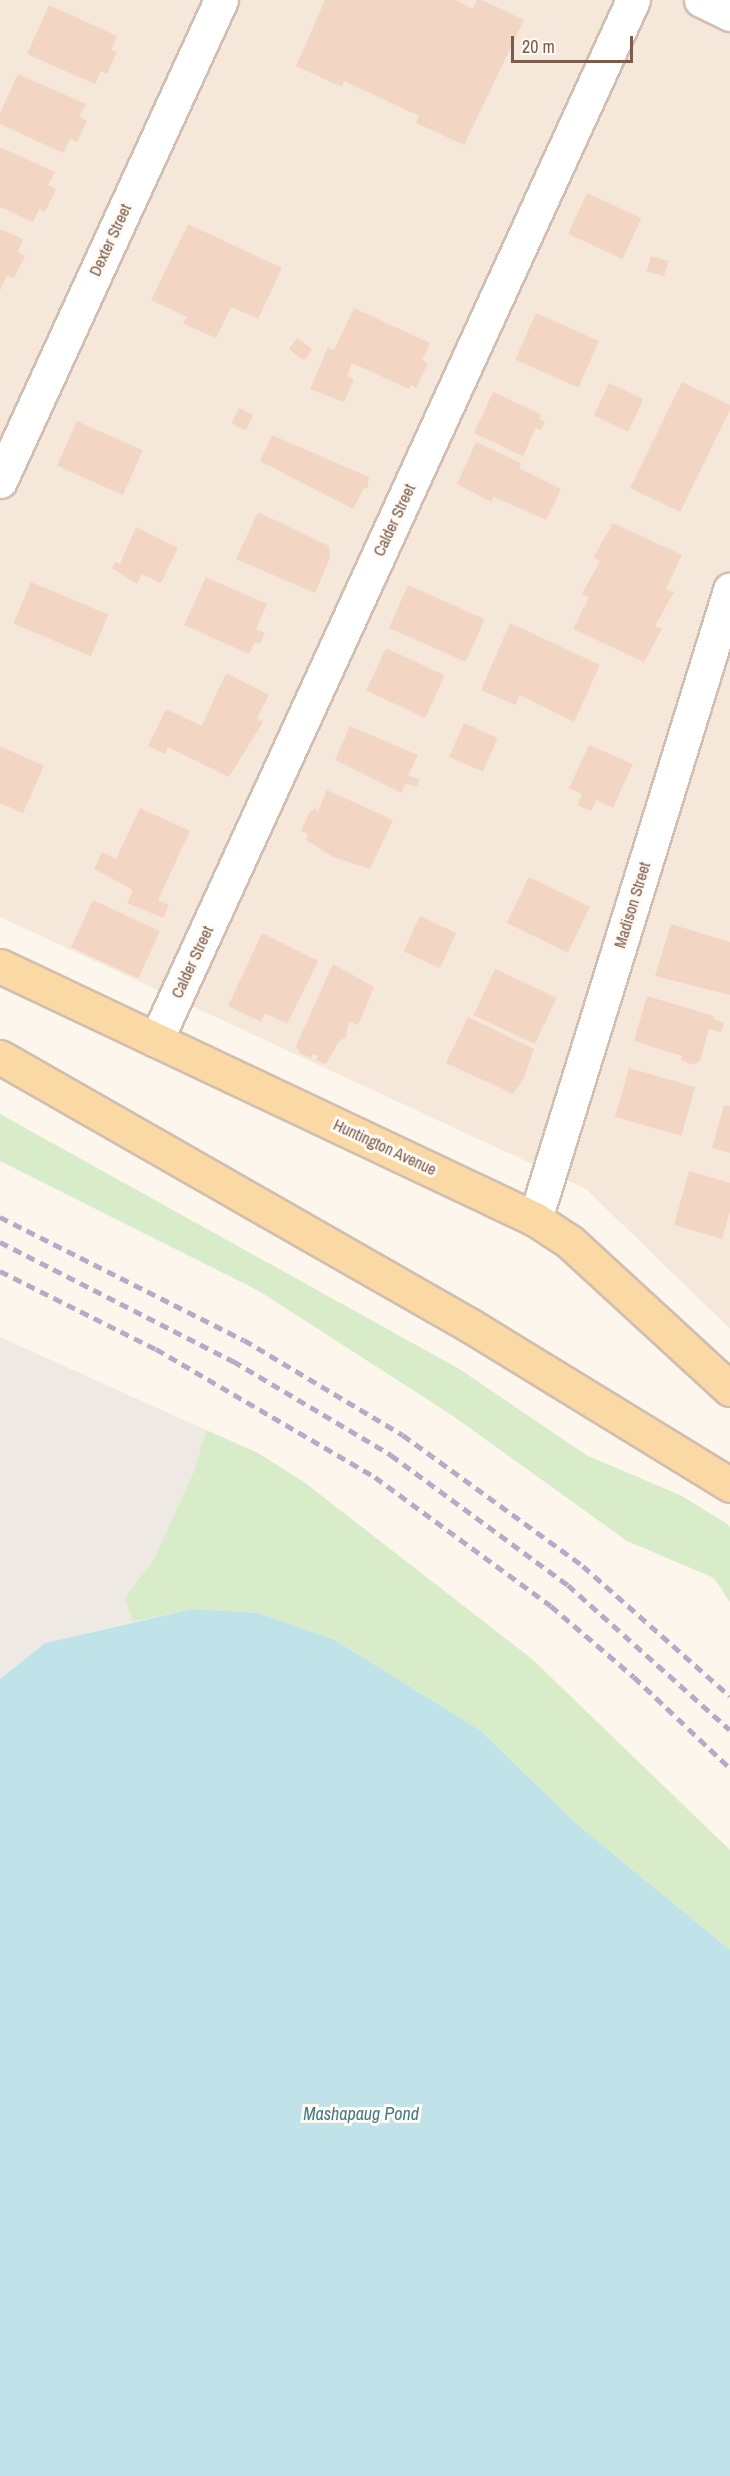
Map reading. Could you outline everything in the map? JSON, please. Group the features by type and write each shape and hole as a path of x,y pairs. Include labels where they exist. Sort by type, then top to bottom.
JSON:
{"main road":[{"name":"Huntington Avenue","path":"0,966 535,1219 570,1242 730,1389"},
{"path":"0,1058 471,1326 730,1485"}],"street":[{"name":"Dexter Street","path":"0,481 221,0"},
{"name":"Calder Street","path":"156,1040 633,0"},
{"path":"701,0 730,14"},
{"name":"Madison Street","path":"535,1219 730,590"}],"shaded area":[{"path":"0,0 730,0 730,1329 586,1189 0,917"},
{"path":"0,1337 206,1430 194,1471 154,1559 125,1597 133,1622 45,1643 0,1679"}],"green space":[{"path":"0,1114 461,1370 586,1455 680,1495 726,1523 730,1527 730,1602 714,1578 627,1541 453,1416 259,1291 0,1161"},
{"path":"206,1430 258,1453 304,1482 532,1659 730,1850 730,1950 578,1825 481,1731 335,1640 259,1613 192,1609 133,1622 125,1597 154,1559 194,1471"}],"water":[{"name":"Mashapaug Pond","path":"192,1609 259,1613 335,1640 481,1731 578,1825 730,1950 730,2476 0,2476 0,1679 45,1643"}],"building":[{"path":"325,0 455,0 473,9 477,0 482,0 524,20 464,145 416,123 419,116 344,81 342,87 296,66"},
{"path":"49,5 117,36 111,50 117,52 107,74 101,71 95,84 27,54"},
{"path":"18,74 86,104 79,117 87,121 77,142 70,139 63,153 0,124 0,113"},
{"path":"0,147 55,172 48,185 56,189 45,212 39,209 33,222 0,207"},
{"path":"587,193 641,218 622,259 568,234"},
{"path":"188,224 282,268 258,319 231,307 216,338 183,324 187,317 151,300"},
{"path":"0,229 23,239 18,252 25,256 14,278 7,275 0,291"},
{"path":"651,256 668,261 664,276 647,271"},
{"path":"354,308 430,343 422,360 428,363 416,388 411,385 409,389 352,363 347,376 354,380 344,402 310,389 328,347 334,350"},
{"path":"536,313 599,341 578,388 515,360"},
{"path":"297,338 312,349 304,360 289,349"},
{"path":"682,382 730,405 730,410 680,512 630,488"},
{"path":"609,383 643,399 628,432 594,416"},
{"path":"493,392 541,414 539,419 545,422 541,430 536,428 523,456 474,433"},
{"path":"239,408 253,415 246,430 231,423"},
{"path":"77,421 143,450 123,495 57,466"},
{"path":"272,435 369,477 367,489 364,488 353,509 260,461"},
{"path":"476,442 521,463 519,468 561,489 546,520 494,497 491,502 457,484"},
{"path":"258,512 329,546 330,558 315,593 236,559"},
{"path":"613,523 682,555 666,589 674,592 655,626 662,629 644,662 573,629 589,597 582,594 600,561 593,558"},
{"path":"136,527 178,548 161,583 142,574 137,584 112,568 115,562 120,564"},
{"path":"206,577 267,604 256,629 265,633 260,644 255,642 249,654 184,625"},
{"path":"31,582 108,615 91,656 13,623"},
{"path":"408,585 485,619 466,662 389,628"},
{"path":"510,623 600,665 574,722 520,695 515,705 481,690"},
{"path":"386,648 445,675 425,718 366,691"},
{"path":"226,673 269,695 257,718 263,722 229,777 168,747 165,754 148,746 166,709 202,726"},
{"path":"464,723 498,738 483,772 449,757"},
{"path":"350,726 418,755 408,775 420,780 416,787 406,783 401,793 335,760"},
{"path":"589,745 633,764 613,808 597,800 591,811 577,805 582,794 569,788"},
{"path":"0,746 44,766 23,813 0,803"},
{"path":"327,790 393,820 370,869 333,857 306,840 308,834 301,831 309,813 316,808 317,813"},
{"path":"140,808 190,831 158,900 169,905 163,918 127,903 133,890 94,869 102,852 116,859"},
{"path":"529,877 590,907 568,953 507,923"},
{"path":"93,900 160,931 138,978 71,947"},
{"path":"420,916 456,933 440,968 404,951"},
{"path":"671,924 730,942 730,995 655,976"},
{"path":"262,933 318,961 287,1024 265,1013 261,1022 228,1006"},
{"path":"333,964 374,987 358,1025 349,1021 346,1037 339,1041 326,1064 316,1060 318,1056 313,1054 311,1058 300,1053 296,1046"},
{"path":"495,969 557,998 535,1044 473,1015"},
{"path":"647,996 714,1016 713,1019 724,1023 721,1032 709,1029 700,1061 694,1065 681,1060 682,1056 634,1041"},
{"path":"468,1017 534,1049 524,1078 513,1094 446,1063"},
{"path":"629,1068 695,1087 681,1136 615,1117"},
{"path":"724,1105 730,1106 730,1153 712,1148"},
{"path":"689,1171 730,1183 730,1211 722,1239 674,1225"}],"railway":[{"path":"0,1217 244,1340 403,1435 583,1566 730,1696"},
{"path":"0,1242 233,1361 391,1455 568,1585 730,1730"},
{"path":"0,1271 156,1349 375,1477 551,1606 634,1677 730,1768"}]}
